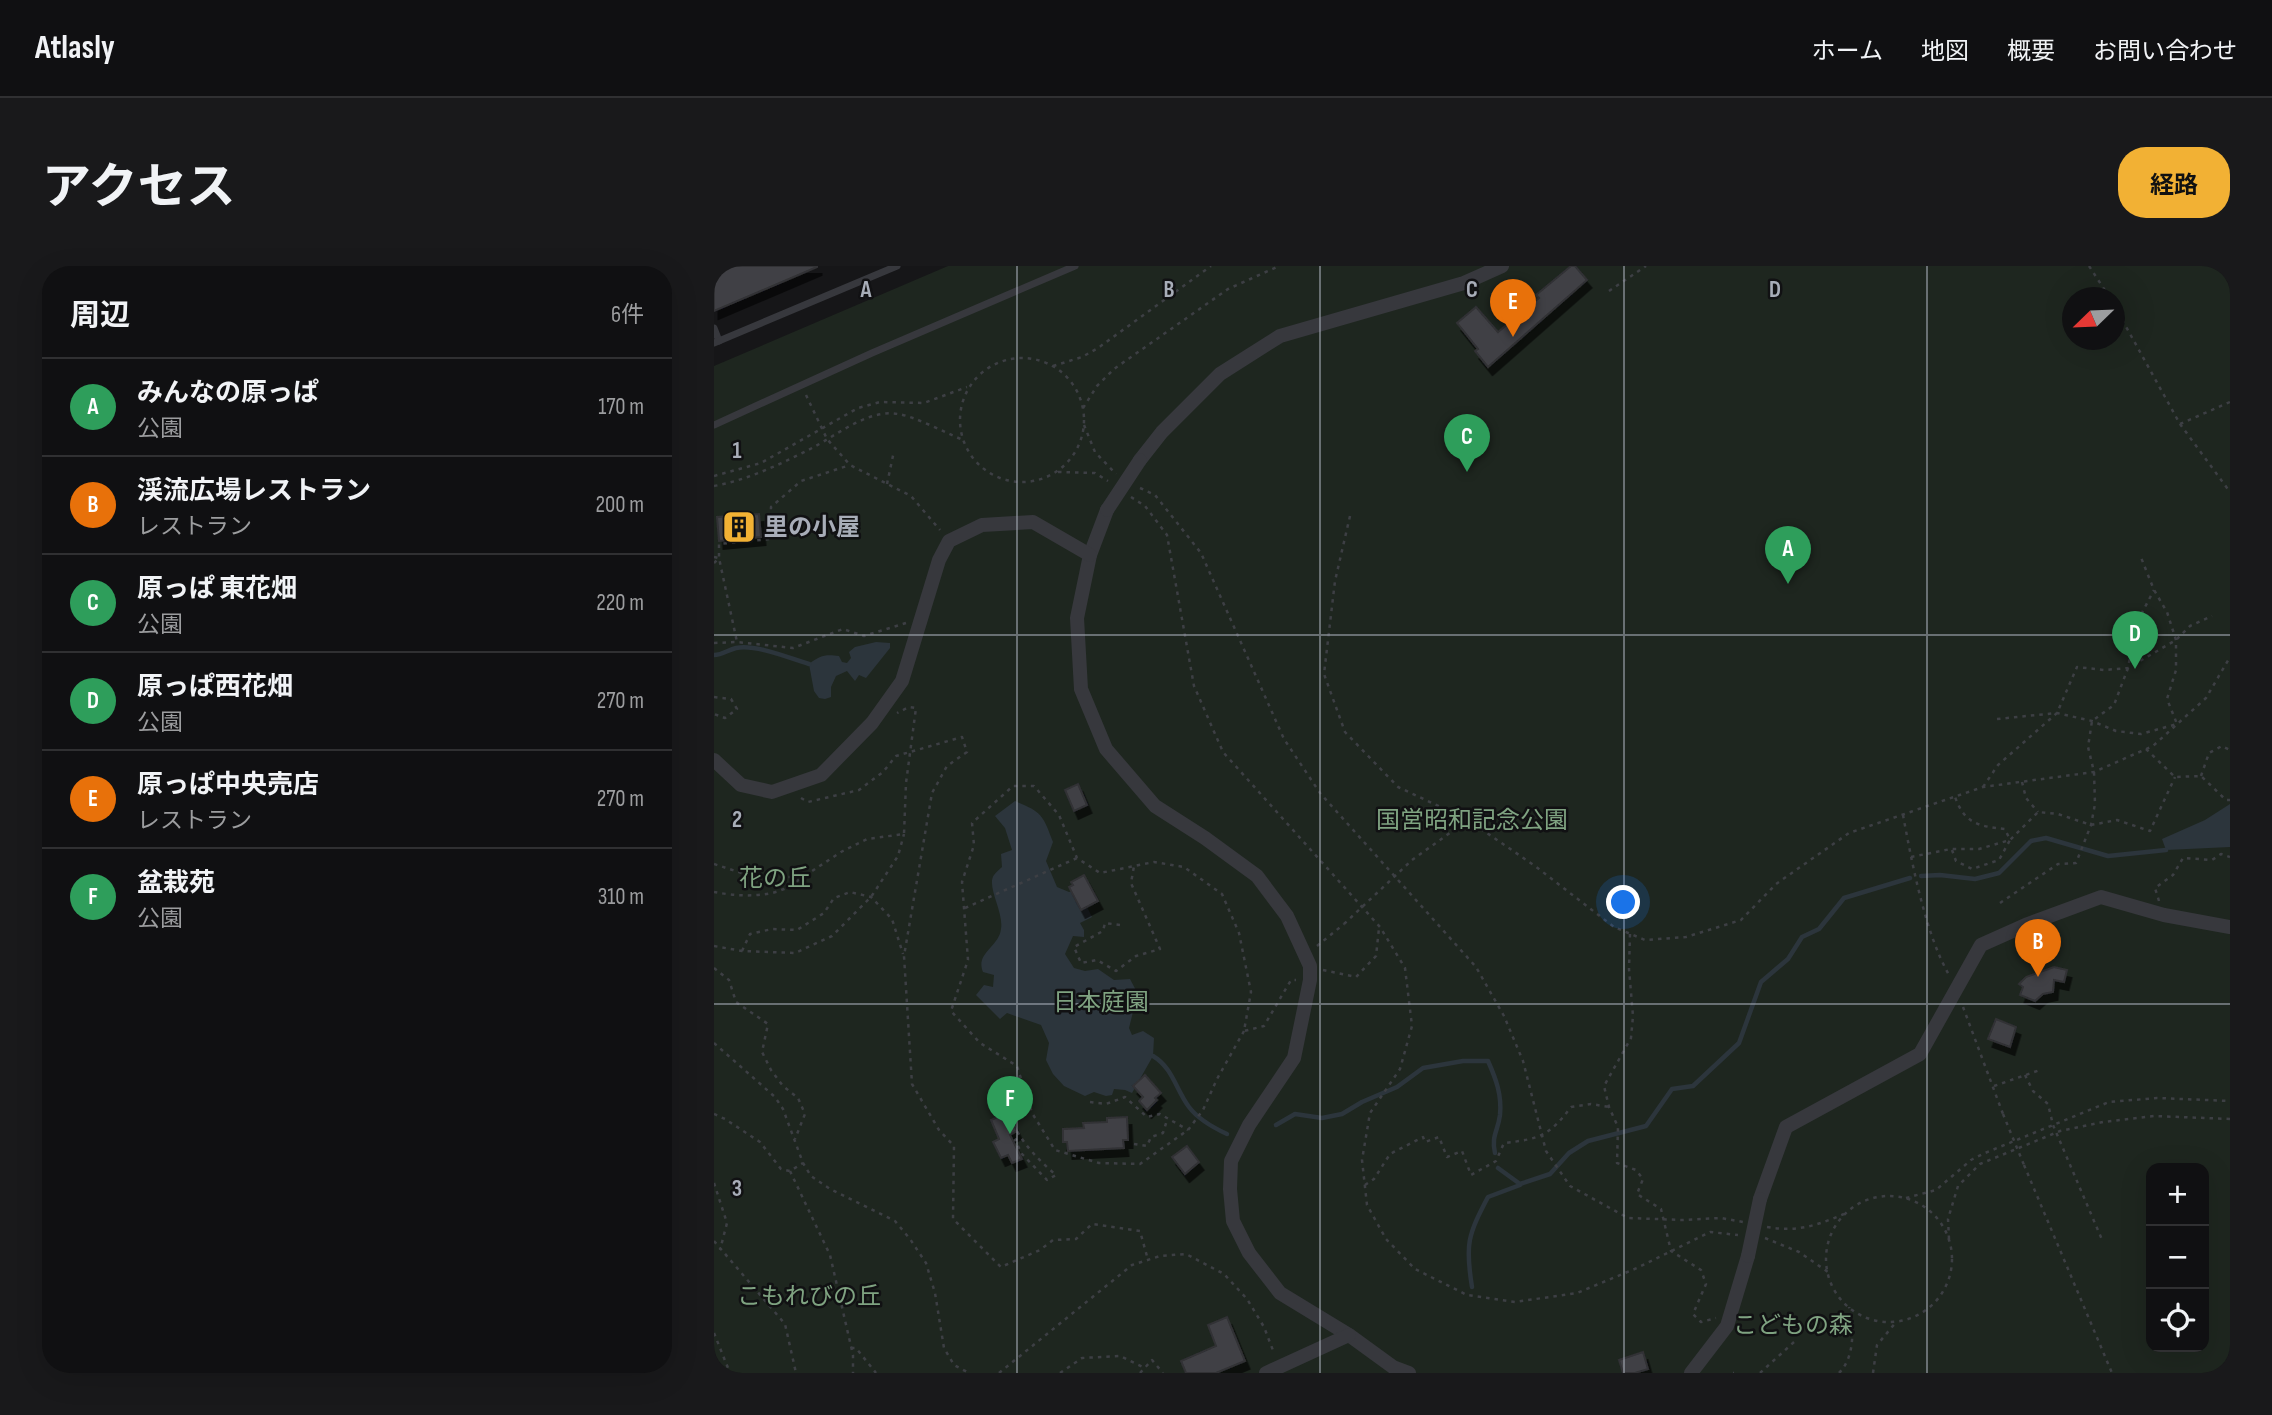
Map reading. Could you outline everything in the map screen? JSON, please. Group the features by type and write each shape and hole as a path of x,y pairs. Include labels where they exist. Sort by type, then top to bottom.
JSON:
{"street":[{"path":"1409,1373 1393,1367 1349,1335 1280,1293 1249,1253 1233,1221 1231,1161 1249,1125 1294,1058 1309,967 1287,916 1257,876 1155,806 1106,749 1081,690 1077,618 1090,555 1107,510 1162,432 1220,374 1280,336 1464,283 1502,266"},
{"path":"714,760 741,785 772,792 821,775 872,723 902,681 939,560 949,541 982,525 1033,522 1090,555"},
{"path":"1691,1373 1727,1326 1748,1256 1760,1199 1786,1127 1920,1054 1955,987 1981,945 2028,923 2101,897 2164,915 2230,927"},
{"path":"1273,1370 1349,1335"}],"lane":[{"path":"874,266 878,274"},
{"path":"714,328 717,342 897,266"},
{"path":"714,425 1075,266"}],"path":[{"path":"1053,366 1082,357 1098,348 1211,266"},
{"path":"1083,408 1097,386 1114,369 1228,289 1279,266"},
{"path":"1609,291 1646,266"},
{"path":"2089,266 2103,287"},
{"path":"2125,323 2180,424 2230,492"},
{"path":"1084,425 1076,451 1058,471 1031,482 1003,480 978,464 963,440 959,416 962,400 969,386 990,366 1007,359 1026,358 1053,366 1073,384 1083,408 1084,425 1095,452 1120,477"},
{"path":"801,386 827,439 850,465 911,496 949,541"},
{"path":"714,476 761,463 858,408 880,402 924,403 969,386"},
{"path":"2180,424 2230,401"},
{"path":"714,486 734,483 827,439 854,423 885,413 899,414 963,440"},
{"path":"887,484 894,451"},
{"path":"714,563 719,544 770,539 771,507 801,481 850,465"},
{"path":"1058,471 1095,473 1115,486"},
{"path":"1132,483 1155,495 1202,553 1284,739 1320,793 1476,967 1504,1016 1523,1061 1546,1151 1570,1186 1628,1217 1721,1218 1748,1223"},
{"path":"1125,493 1145,506 1167,535 1194,686 1223,752 1380,927 1405,968 1412,1026 1400,1069 1370,1114 1362,1160 1367,1205 1386,1239 1415,1269 1467,1295 1514,1302 1577,1293 1710,1232 1748,1235"},
{"path":"1350,516 1335,581 1324,674 1345,732 1398,787 1468,820 1535,866 1614,927 1645,940 1686,937 1741,920 1776,884 1849,833 1983,787 2094,772 2153,746 2206,698 2230,657"},
{"path":"2140,555 2154,590 2167,612 2176,640 2176,670 2167,699 2177,724"},
{"path":"716,558 737,642"},
{"path":"2000,903 2058,864 2076,863 2091,825 2095,804 2094,772 2088,747 2092,721 2114,705 2128,668 2136,624 2154,590"},
{"path":"1983,787 1998,765 2057,713 2077,667 2104,670 2128,668 2176,640 2190,626 2212,616"},
{"path":"714,643 737,642 793,648 843,629 864,636 921,618"},
{"path":"714,697 731,699 737,709 725,718 714,713"},
{"path":"714,946 742,951 795,953 832,936 871,897 898,856 904,834 909,753 916,709 909,707 898,714 884,706"},
{"path":"1997,719 2057,713 2092,721 2116,731 2141,734 2177,724"},
{"path":"782,788 808,802 859,790 883,772 896,756 962,737 967,752 947,766 932,793 904,956 912,1084 939,1130 954,1146 953,1219 1001,1267 1040,1250 1053,1240 1076,1239 1092,1224 1140,1231 1148,1261"},
{"path":"2201,776 2209,753 2222,746 2230,750"},
{"path":"2146,749 2175,777 2201,776 2226,800 2230,800"},
{"path":"2022,782 2026,798 2038,812 2058,814 2091,825 2117,820 2150,831 2175,777"},
{"path":"1013,786 1034,786 1059,816 1077,858 1100,873 1154,862 1184,867 1222,894 1239,933 1251,992 1244,1031 1203,1110 1188,1130 1139,1164 1099,1163 1055,1150 1032,1113 1017,1066 980,1043 951,1011 968,960 962,882 974,845 972,823 1013,786"},
{"path":"1955,797 1961,813 1980,826 2005,830 2010,839"},
{"path":"1951,849 1955,861 1972,869 1999,860 2010,839 2038,812"},
{"path":"1903,815 1911,857 1938,956 1955,987 2003,1114 2112,1373"},
{"path":"1244,1031 1265,1026 1291,980 1309,967 1344,924 1412,860 1468,820"},
{"path":"714,892 730,895 771,894 785,889 841,852 867,839 904,834"},
{"path":"1911,857 1951,849 1979,849 2010,839"},
{"path":"2164,915 2155,888 2174,875 2183,858 2212,860 2221,854 2230,857"},
{"path":"964,908 1077,858"},
{"path":"714,863 754,877 803,877"},
{"path":"1120,925 1105,923 1103,931 1074,947 1081,963 1097,960 1116,971 1136,956 1160,949 1130,883 1134,866"},
{"path":"742,951 750,934 772,929 797,930 824,913 834,898 850,892 871,897 892,919 904,956"},
{"path":"1309,967 1356,977 1376,956 1380,927"},
{"path":"1630,934 1629,969 1633,1016 1631,1038 1604,1086 1609,1107 1618,1126 1616,1163 1636,1170 1643,1179 1637,1194 1661,1209 1671,1251 1701,1270 1706,1284 1693,1314 1701,1322 1715,1318 1727,1326"},
{"path":"714,968 729,980 736,1002 768,1024 762,1052 783,1086 798,1098 805,1115 795,1140"},
{"path":"714,1043 775,1097 783,1109 803,1163 811,1176 830,1189 895,1221 910,1239 926,1264 936,1293 944,1348 954,1365 969,1373"},
{"path":"1994,1086 2040,1070"},
{"path":"2025,1075 2033,1091 2048,1104 2053,1125 2104,1242"},
{"path":"1020,1076 1009,1100 1020,1137 1042,1164 1056,1175 1047,1180 1022,1154 1015,1140 1020,1137"},
{"path":"1090,1102 1106,1104 1125,1097 1147,1117 1160,1114 1188,1130"},
{"path":"1906,1198 1936,1190 1971,1160 2109,1102 2157,1098 2230,1101"},
{"path":"1365,1185 1374,1179 1390,1154 1423,1137 1425,1142 1439,1137 1447,1157 1462,1151 1471,1174 1496,1161 1504,1143 1542,1136 1555,1128 1571,1107 1591,1104 1609,1107"},
{"path":"714,1114 760,1142 781,1169 790,1171 803,1163"},
{"path":"1844,1214 1830,1235 1826,1260 1832,1286 1849,1307 1867,1318 1897,1321 1919,1314 1937,1298 1948,1278 1951,1266 1948,1219 1958,1186 1980,1164 2057,1132 2103,1122 2154,1116 2230,1119"},
{"path":"1134,1144 1147,1146 1150,1137 1163,1133 1168,1119"},
{"path":"790,1171 830,1255 851,1348 853,1373"},
{"path":"714,1184 727,1223 720,1250"},
{"path":"1761,1226 1788,1231 1817,1225 1873,1198 1895,1196 1906,1198 1928,1210 1938,1219 1949,1242"},
{"path":"1760,1237 1799,1252 1828,1272"},
{"path":"714,1241 785,1324 796,1373"},
{"path":"999,1373 1132,1265 1160,1256 1186,1254 1224,1274 1247,1299 1265,1327 1273,1370"},
{"path":"1839,1373 1844,1368 1851,1348 1853,1323 1849,1307"},
{"path":"1873,1373 1878,1345 1897,1321"},
{"path":"714,1333 730,1373"},
{"path":"1760,1373 1794,1342"},
{"path":"851,1348 862,1353 876,1373"},
{"path":"1060,1373 1082,1358 1120,1356 1145,1368"},
{"path":"1140,1373 1152,1360 1163,1373"}],"green space":[{"name":"国営昭和記念公園","path":"948,266 2230,266 2230,1373 714,1373 714,366"}],"shaded area":[{"path":"876,642 890,643 890,648 866,678 859,675 855,681 847,671 836,676 831,687 831,697 819,698 814,691 809,664 820,657 830,655 839,656 842,662 847,663 851,658 849,652 855,647"},
{"path":"1015,801 1031,808 1044,820 1053,842 1046,861 1057,887 1069,892 1078,889 1092,917 1080,923 1084,937 1073,936 1065,954 1074,968 1085,971 1098,969 1114,980 1130,979 1140,998 1129,1008 1133,1012 1129,1028 1132,1035 1143,1031 1154,1038 1153,1056 1132,1093 1114,1089 1112,1095 1094,1092 1085,1096 1064,1086 1053,1074 1046,1060 1049,1043 1041,1025 1007,1013 1000,1019 976,995 984,985 993,987 994,975 983,972 981,965 1001,929 992,880 1002,867 1001,854 1012,850 1005,828 995,816"},
{"path":"2230,804 2230,847 2166,850 2162,839 2205,820"}],"building":[{"path":"714,266 817,266 817,267 714,311"},
{"path":"1571,266 1575,266 1587,280 1488,367 1475,351 1478,349 1457,323 1476,307 1498,332 1539,298 1536,295"},
{"name":"里の小屋","path":"759,514 761,537 719,541 717,517"},
{"path":"1078,784 1087,805 1074,811 1065,790"},
{"path":"1084,875 1098,901 1081,910 1069,887 1073,885 1071,882"},
{"path":"2054,967 2067,970 2064,982 2054,980 2053,992 2043,994 2035,1001 2020,995 2023,987 2019,984 2026,977"},
{"path":"1996,1019 2016,1027 2010,1047 1988,1039"},
{"path":"1145,1075 1161,1093 1147,1110 1139,1101 1143,1097 1133,1086"},
{"path":"1008,1112 1017,1131 1010,1135 1022,1159 1012,1163 1008,1155 1001,1158 993,1142 999,1139 991,1120"},
{"path":"1127,1117 1128,1140 1123,1140 1124,1148 1068,1151 1067,1142 1063,1142 1063,1129 1084,1128 1083,1123 1107,1122 1107,1118"},
{"path":"1187,1146 1199,1162 1185,1174 1172,1157"},
{"path":"1227,1317 1245,1361 1216,1373 1186,1373 1181,1361 1216,1346 1208,1325"},
{"path":"1643,1352 1648,1369 1623,1373 1619,1360"}],"waterway":[{"path":"714,655 744,647 772,652 809,664"},
{"path":"1921,876 1975,879 1999,873 2031,841 2046,838 2108,856 2166,850"},
{"path":"1498,1168 1520,1184 1550,1174 1569,1153 1588,1141 1646,1126 1672,1089 1693,1086 1739,1043 1761,982 1788,959 1802,937 1819,929 1844,898 1910,878"},
{"path":"1153,1056 1170,1073 1193,1111 1206,1123 1227,1134"},
{"path":"1276,1125 1295,1114 1322,1118 1342,1114 1397,1087 1423,1068 1463,1061 1488,1061 1500,1101 1495,1153"},
{"path":"1472,1287 1469,1250 1476,1221 1488,1197 1520,1185"}],"place":[{"name":"原っぱ中央売店","path":"1513,337"},
{"name":"原っぱ 東花畑","path":"1467,472"},
{"name":"里の小屋","path":"739,527"},
{"name":"みんなの原っぱ","path":"1788,584"},
{"name":"原っぱ西花畑","path":"2135,669"},
{"name":"渓流広場レストラン","path":"2038,977"},
{"name":"盆栽苑","path":"1010,1134"}],"park label":[{"name":"花の丘","path":"775,878"},
{"name":"日本庭園","path":"1101,1002"},
{"name":"こもれびの丘","path":"809,1296"},
{"name":"こどもの森","path":"1793,1325"}]}
